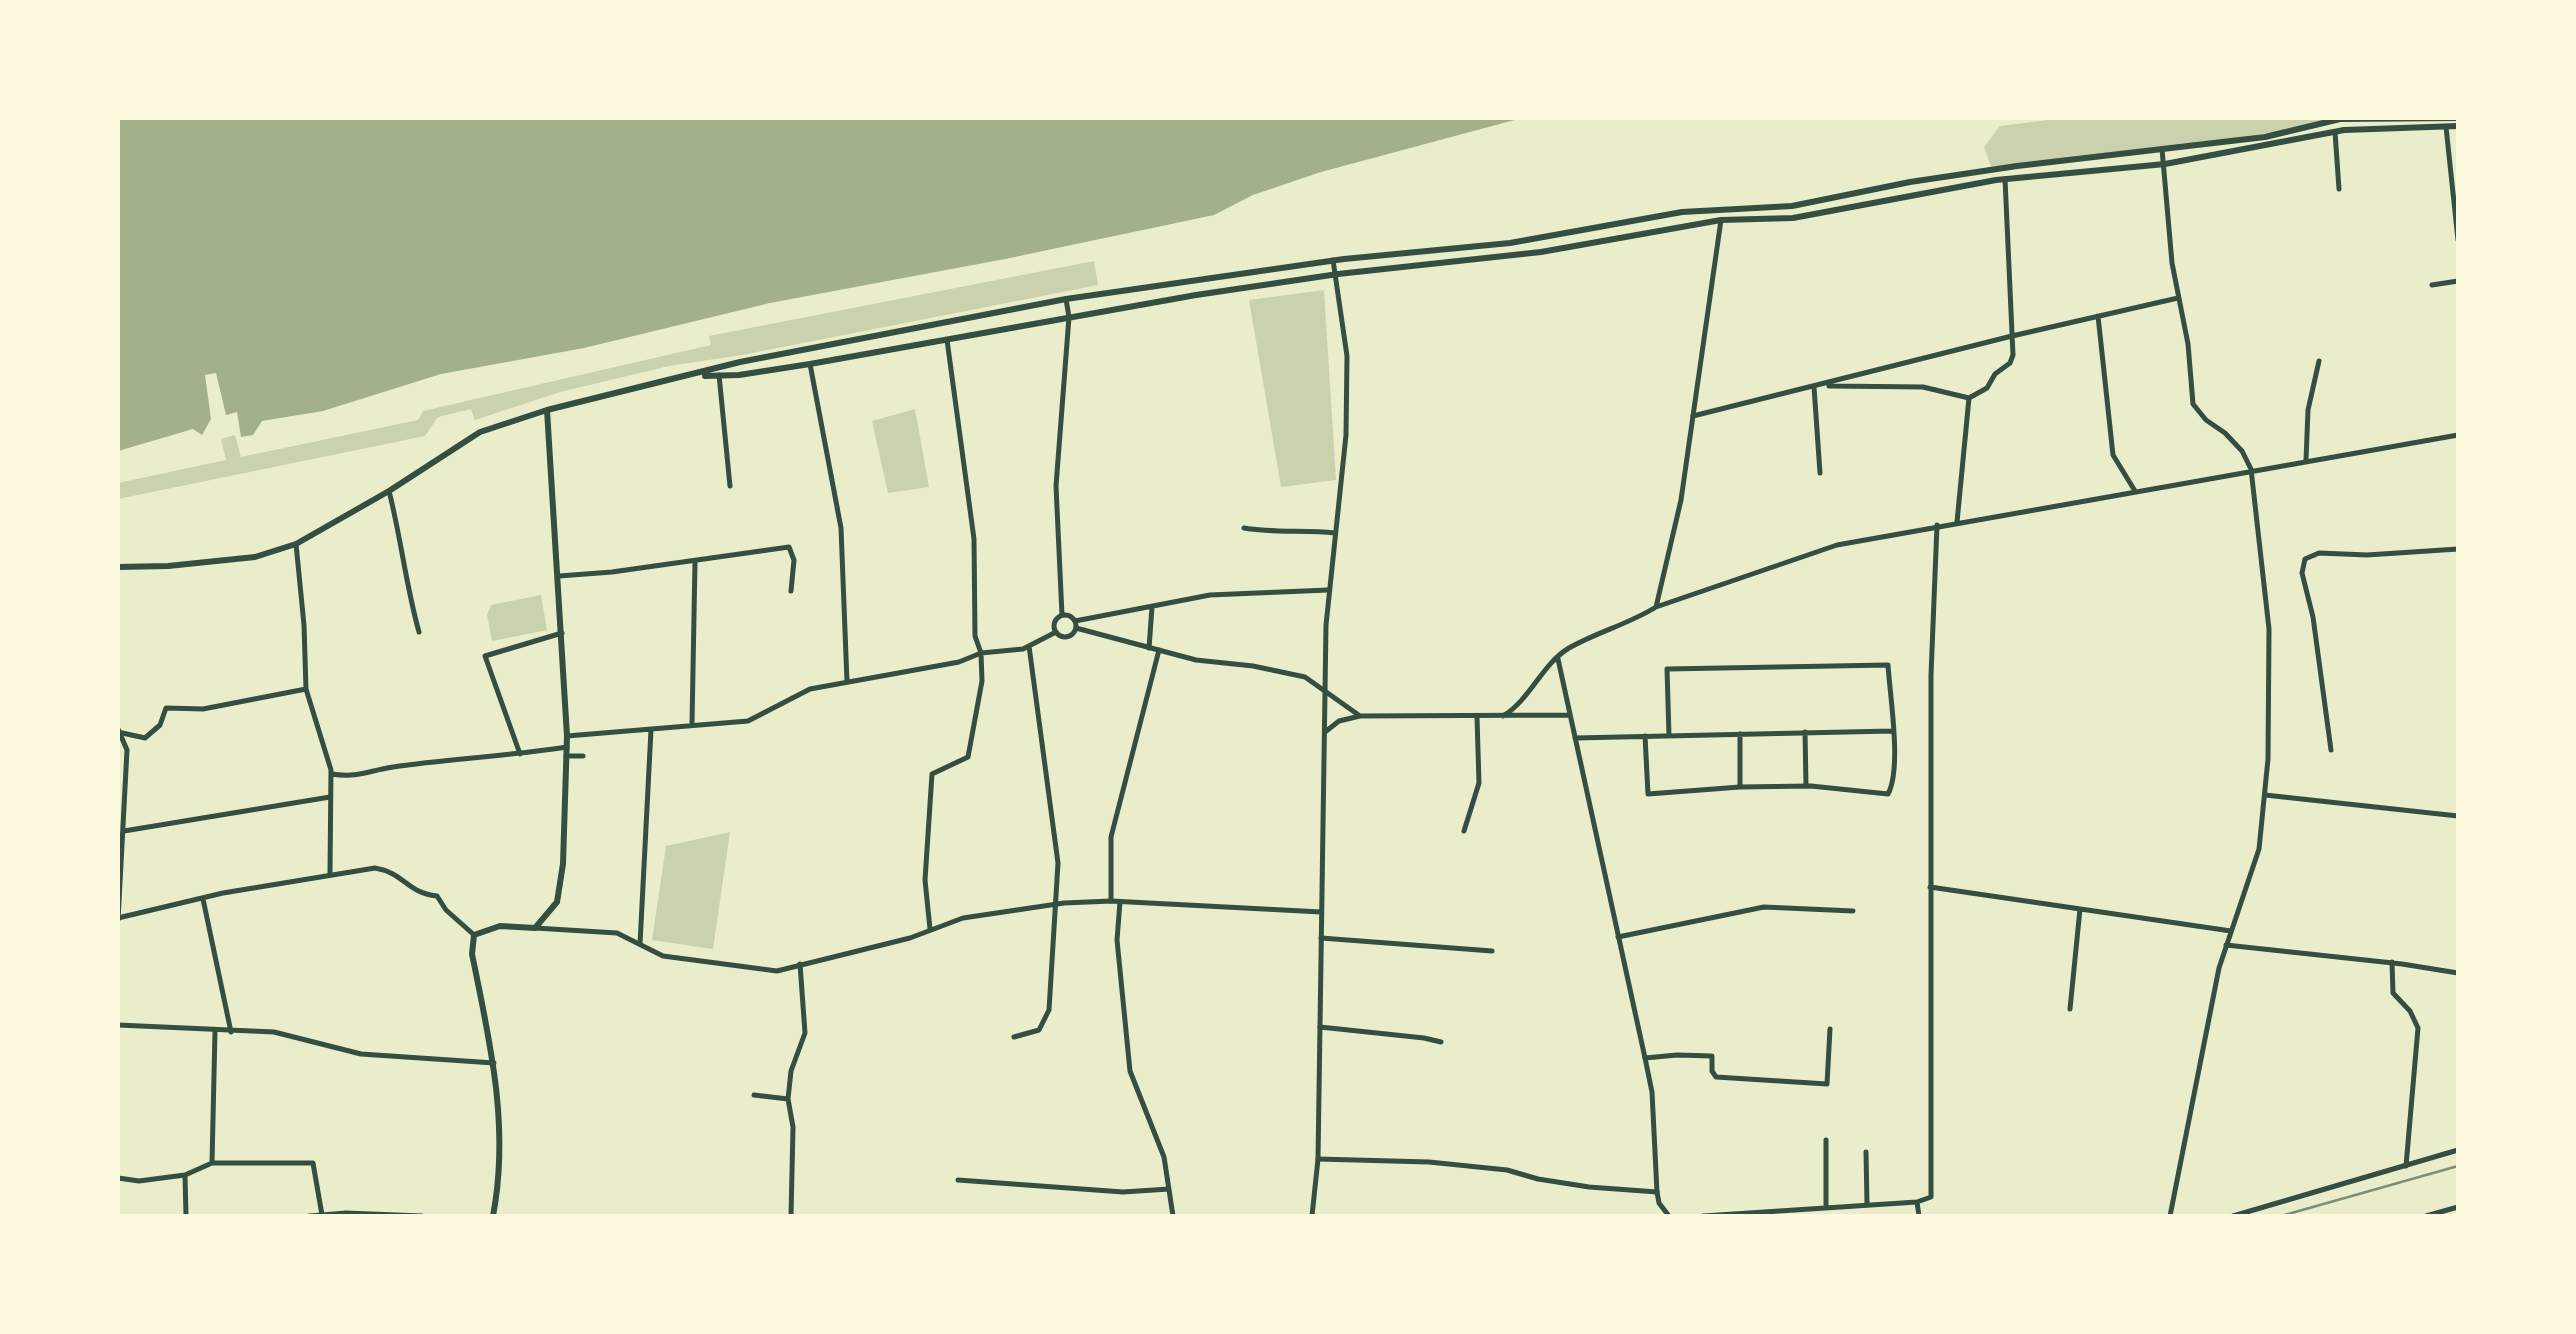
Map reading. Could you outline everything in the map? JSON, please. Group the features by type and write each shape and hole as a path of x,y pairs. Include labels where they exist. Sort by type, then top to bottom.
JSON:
{"main road":[{"path":"118,567 255,557 296,544 390,491 480,432 547,410 740,362 1066,299 1334,260 1510,243 1682,212 1792,206 1928,179 2266,137 2339,118 2458,118"},
{"path":"694,376 810,364 1338,274 1541,252 1721,220 1793,218 2005,179 2165,164 2335,132 2458,126"},
{"path":"493,1216 501,1128 494,1063 472,954 474,935 500,926 535,928 556,902 563,864 567,736 547,410"}],"street":[{"path":"2446,126 2458,240"},
{"path":"2335,132 2339,188"},
{"path":"2162,149 2164,192 2193,404 2242,451 2251,469 2269,629 2268,759 2259,849 2218,968 2170,1216"},
{"path":"1818,387 1923,387 1969,398 1987,388 1994,374 2010,363 2005,179"},
{"path":"1656,608 1681,500 1721,220"},
{"path":"1312,1216 1318,1159 1328,590 1346,435 1347,356 1334,260"},
{"path":"2432,285 2458,282"},
{"path":"1693,416 2178,298"},
{"path":"1056,632 1054,624 1062,615 1056,486 1069,318 1066,299"},
{"path":"2098,316 2113,455 2135,491"},
{"path":"930,929 925,880 932,774 968,757 982,681 981,653 975,636 974,539 947,338"},
{"path":"2306,460 2307,424 2319,361"},
{"path":"810,364 841,528 847,684"},
{"path":"718,376 730,486"},
{"path":"1818,387 1820,473"},
{"path":"1957,522 1969,398"},
{"path":"1503,716 1517,708 1566,650 1656,608 1838,544 2458,435"},
{"path":"390,491 405,580 419,632"},
{"path":"1704,1216 1918,1202 1931,1197 1931,675 1937,526"},
{"path":"1244,528 1335,532"},
{"path":"296,544 306,688 331,774 330,873"},
{"path":"558,576 695,562 789,547 794,560 790,590"},
{"path":"2330,750 2313,617 2302,573 2305,558 2319,554 2458,549"},
{"path":"692,724 695,562"},
{"path":"567,736 748,721 810,689 1029,646 1056,632 1068,636 1076,625 1152,606 1210,595 1328,590"},
{"path":"1149,648 1152,606"},
{"path":"1062,615 1076,625 1149,648 1305,678 1360,716"},
{"path":"520,754 485,656 562,633"},
{"path":"1014,1037 1039,1030 1049,1010 1058,863 1029,646"},
{"path":"1110,901 1111,837 1159,650"},
{"path":"1558,659 1652,1092 1657,1192 1659,1204 1669,1216"},
{"path":"1645,736 1648,794 1740,786 1806,786 1888,794 1893,765 1888,666 1667,669 1669,736"},
{"path":"118,731 145,738 160,725 166,708 203,710 306,688"},
{"path":"1325,732 1339,720 1360,716 1570,714"},
{"path":"1464,831 1479,783 1477,717"},
{"path":"640,944 651,730"},
{"path":"1574,738 1892,730"},
{"path":"118,731 127,750 118,919 203,898 375,868 391,870 419,894 437,896 446,910 474,935"},
{"path":"1805,732 1806,786"},
{"path":"1740,734 1740,786"},
{"path":"331,774 358,778 394,767 567,746"},
{"path":"566,756 583,756"},
{"path":"2265,795 2458,816"},
{"path":"124,830 330,797"},
{"path":"1930,887 2231,931"},
{"path":"203,898 231,1032"},
{"path":"535,928 617,933 664,956 777,971 910,938 964,918 1056,904 1110,901 1322,912"},
{"path":"1120,902 1118,940 1130,1071 1164,1157 1173,1216"},
{"path":"1618,937 1764,907 1853,911"},
{"path":"2070,1009 2080,909"},
{"path":"1321,938 1492,951"},
{"path":"2226,946 2392,962 2458,973"},
{"path":"2392,962 2393,993 2410,1011 2418,1028 2406,1166"},
{"path":"791,1216 793,1126 788,1099 791,1071 806,1033 800,964"},
{"path":"118,1024 274,1032 361,1054 494,1063"},
{"path":"1320,1028 1390,1033 1441,1042"},
{"path":"1645,1058 1677,1054 1712,1056 1716,1077 1827,1084 1830,1029"},
{"path":"212,1163 216,1031"},
{"path":"754,1095 788,1099"},
{"path":"1826,1140 1826,1208"},
{"path":"2233,1216 2458,1150"},
{"path":"1866,1152 1867,1204"},
{"path":"1318,1159 1429,1162 1657,1192"},
{"path":"118,1178 139,1181 185,1175 212,1163 314,1163 322,1215"},
{"path":"185,1175 186,1216"},
{"path":"958,1180 1124,1192 1169,1189"},
{"path":"1918,1202 1919,1216"},
{"path":"2426,1216 2458,1207"},
{"path":"310,1216 422,1216"}],"shaded area":[{"path":"118,118 1522,118 1321,172 1253,195 1214,215 770,303 584,348 441,374 323,411 262,421 253,435 241,437 237,412 226,415 216,373 205,375 211,419 202,435 193,429 118,451"},
{"path":"2065,118 2386,118 2340,119 2296,129 1993,172 1984,147 2000,126"},
{"path":"1094,261 1098,285 669,366 560,392 475,420 471,409 438,417 425,436 118,499 118,483 226,460 221,439 235,435 241,457 418,420 423,411 711,345 709,336"},
{"path":"1324,290 1336,480 1281,487 1249,300"},
{"path":"915,409 929,487 888,493 872,421"},
{"path":"541,595 547,630 492,641 487,615 491,605"},
{"path":"730,832 713,949 652,940 666,846"}],"railway":[{"path":"2281,1216 2458,1166"}]}
